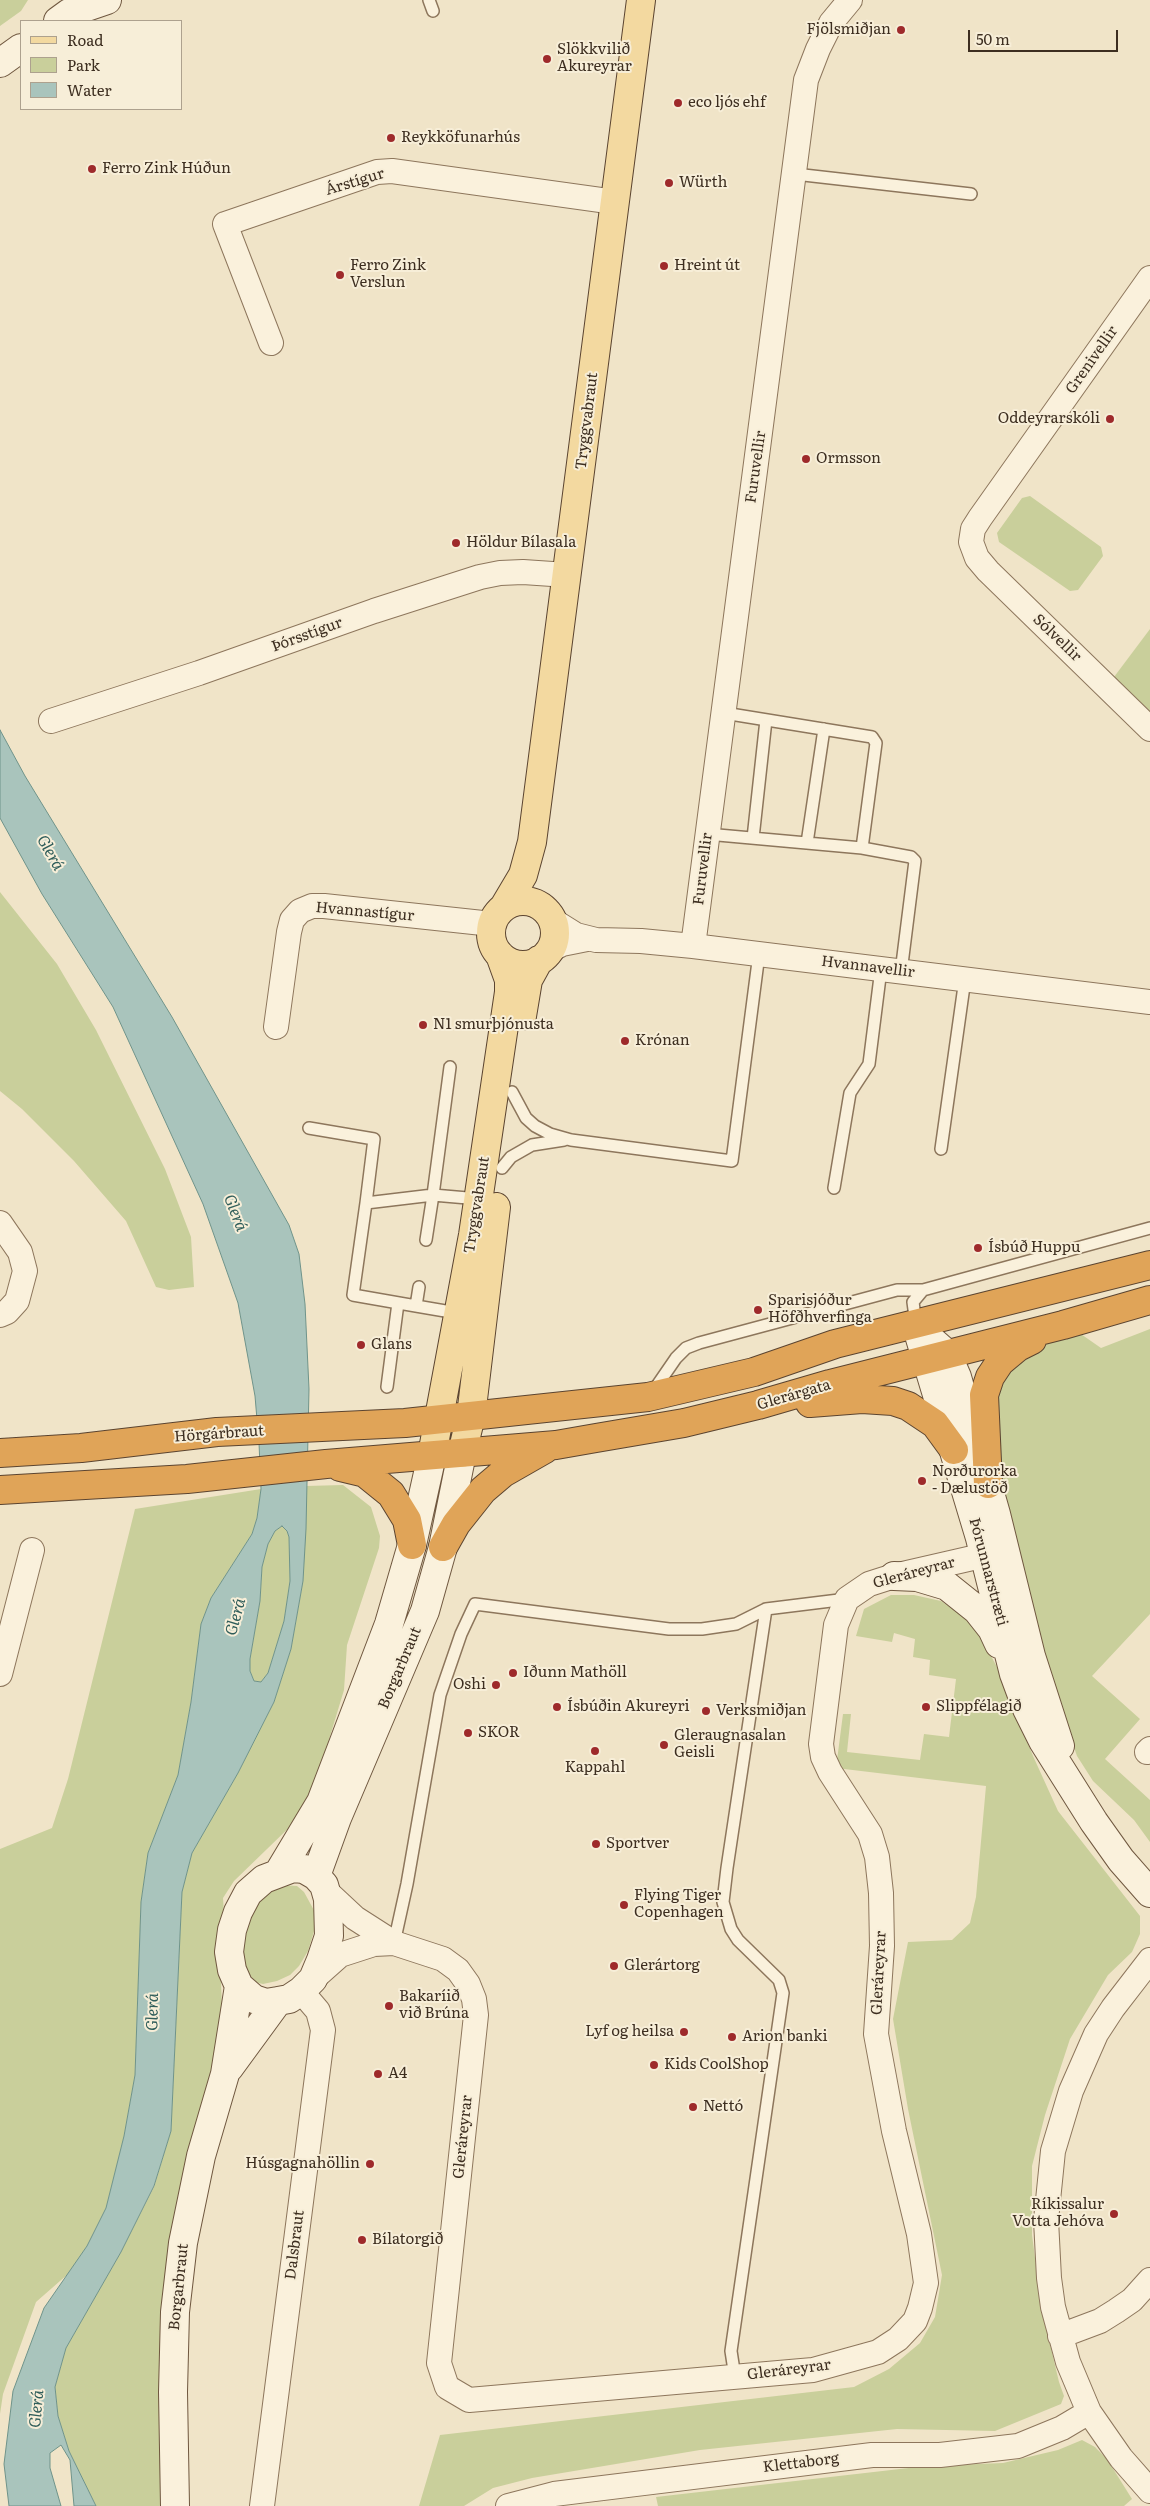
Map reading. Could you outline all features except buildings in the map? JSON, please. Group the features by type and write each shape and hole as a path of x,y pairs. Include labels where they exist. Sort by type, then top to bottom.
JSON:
{"highway":[{"path":"438,1420 648,1397 710,1384 754,1372 836,1344 911,1329 1150,1265"},
{"name":"Glerárgata","path":"432,1455 556,1444 684,1423 1063,1325 1150,1300"},
{"path":"988,1484 983,1407 984,1395 990,1377 1000,1362 1018,1347 1063,1325"},
{"path":"758,1405 862,1399 893,1401 908,1406 926,1417 943,1433 954,1450"},
{"name":"Hörgárbraut","path":"0,1453 81,1448 217,1432 438,1420"},
{"path":"443,1547 456,1524 483,1490 503,1473 556,1444"},
{"path":"0,1490 187,1479 432,1455"},
{"path":"326,1464 365,1473 391,1494 407,1520 412,1545"}],"main road":[{"name":"Tryggvabraut","path":"432,1455 479,1199 509,992 506,968 492,940 498,916 523,876 532,842 641,0"},
{"name":"Tryggvabraut","path":"462,1453 471,1416 525,994 528,980 555,935 535,877 532,842"},
{"path":"498,916 524,901 548,914"},
{"path":"500,955 519,965 544,955"}],"street":[{"path":"64,12 107,0"},
{"name":"Furuvellir","path":"693,946 806,80 827,32 850,0"},
{"path":"0,63 20,49"},
{"name":"Árstígur","path":"271,343 225,224 377,172 392,171 615,202"},
{"name":"Grenivellir","path":"971,542 974,529 980,518 1150,278"},
{"name":"Sólvellir","path":"971,542 977,558 988,571 1150,729"},
{"name":"Þórsstígur","path":"51,722 199,674 374,610 480,578 500,573 516,572 567,575"},
{"name":"Hvannastígur","path":"276,1027 289,932 292,920 300,911 312,906 324,906 498,916"},
{"name":"Hvannavellir","path":"548,914 563,929 586,939"},
{"name":"Hvannavellir","path":"544,955 562,944 586,939 641,940 1150,1002"},
{"path":"0,1223 20,1252 25,1271 17,1301 7,1312 0,1315"},
{"name":"Þórunnarstræti","path":"911,1329 957,1377 988,1484 995,1553 1014,1674 1027,1709 1043,1741 1121,1860 1150,1893"},
{"name":"Þórunnarstræti","path":"937,1357 954,1450 995,1553 1031,1656 1070,1781"},
{"name":"Borgarbraut","path":"225,2074 297,1990 329,1936 330,1917 321,1883 337,1818 425,1611 443,1547 462,1453"},
{"name":"Borgarbraut","path":"279,1872 321,1802 389,1624 412,1545 432,1455"},
{"path":"0,1674 32,1550"},
{"name":"Gleráreyrar","path":"321,1883 355,1918 394,1943 443,1958 458,1970 474,1999 476,2015 439,2363 446,2387 469,2400 813,2370 878,2352 894,2343 914,2320 924,2296 925,2269 919,2234 890,2113 876,2034 882,1946 882,1893 877,1857 870,1834 830,1772 823,1757 821,1744 836,1625 847,1599 869,1584 894,1576 995,1553"},
{"path":"894,1576 932,1580 959,1594 977,1610 992,1629 1014,1674"},
{"name":"Borgarbraut","path":"175,2506 173,2392 176,2304 183,2243 201,2156 225,2074 239,1986 232,1970 229,1952 238,1912 248,1893 264,1879 279,1872 293,1868 304,1869 321,1883"},
{"name":"Gleráreyrar","path":"297,1990 340,1955 374,1944 394,1943"},
{"path":"1150,1960 1113,2008 1096,2034 1070,2091 1059,2128 1048,2182 1046,2220 1049,2278 1060,2336 1078,2387 1089,2412 1121,2458 1150,2491"},
{"path":"239,1986 254,1998 266,2003 297,1990"},
{"name":"Dalsbraut","path":"262,2506 324,2030 318,2011 297,1990"},
{"path":"1060,2336 1092,2325 1116,2311 1132,2300 1150,2280"},
{"name":"Klettaborg","path":"508,2506 554,2494 872,2455 940,2455 1018,2446 1062,2428 1089,2412"}],"lane":[{"path":"795,174 972,194"},
{"path":"724,713 863,734 872,737 876,743 862,848"},
{"path":"753,838 766,720"},
{"path":"807,843 824,728"},
{"path":"707,834 862,848 906,854 915,861 869,1064 850,1093 834,1188"},
{"path":"502,1168 511,1157 532,1144 571,1140 732,1161 759,954"},
{"path":"942,1148 964,979"},
{"path":"426,1240 450,1067"},
{"path":"512,1092 518,1107 535,1126 571,1140"},
{"path":"310,1128 374,1139 353,1295 457,1313"},
{"path":"366,1203 433,1195 479,1199"},
{"path":"648,1397 676,1358 686,1348 699,1343 897,1290 923,1290 1150,1228"},
{"path":"416,1306 418,1288"},
{"path":"911,1329 913,1302 923,1290"},
{"path":"387,1387 398,1303"},
{"path":"394,1943 407,1884 440,1695 460,1634 475,1604 669,1629 702,1629 736,1624 766,1609 847,1599"},
{"path":"734,2377 731,2351 783,1993 778,1980 738,1940 731,1928 724,1902 766,1609"}],"green space":[{"path":"0,0 28,0 21,11 0,26"},
{"path":"1030,496 1101,547 1103,556 1078,590 1070,591 999,542 997,533 1022,498"},
{"path":"1150,629 1150,718 1111,681"},
{"path":"0,892 57,964 96,1030 165,1169 191,1237 194,1287 169,1290 156,1287 126,1221 74,1161 22,1109 0,1091"},
{"path":"1150,1329 1150,1614 1092,1676 1140,1719 1105,1759 1150,1800 1150,1842 1134,1820 1093,1781 1077,1756 1051,1681 991,1441 998,1375 1022,1350 1078,1332 1101,1348"},
{"path":"343,1485 371,1507 380,1536 379,1548 347,1645 344,1690 311,1799 299,1818 234,1881 223,1898 224,1913 219,1941 222,2006 165,2506 96,2506 69,2451 58,2416 55,2387 66,2348 121,2252 154,2187 171,2131 182,1892 192,1853 238,1773 274,1702 291,1649 303,1581 306,1486"},
{"path":"261,1489 257,1518 252,1534 211,1598 201,1624 191,1702 178,1775 148,1853 141,1902 135,2075 124,2136 106,2208 87,2246 68,2274 36,2302 3,2394 0,2414 0,1849 52,1828 68,1779 135,1509"},
{"path":"282,1526 287,1531 289,1537 290,1581 284,1621 268,1673 261,1682 254,1681 250,1671 250,1659 260,1601 262,1567 268,1544 275,1531"},
{"path":"891,1595 914,1595 941,1601 960,1614 978,1632 997,1667 1033,1756 1058,1811 1140,1916 1140,1934 1132,1952 1108,1975 1070,2039 1045,2115 1032,2166 1032,2235 1042,2310 1064,2396 1061,2404 995,2431 897,2429 700,2450 532,2478 493,2488 464,2506 419,2506 440,2435 854,2387 889,2369 920,2343 935,2317 942,2275 908,2109 893,2019 908,1942 952,1940 970,1923 976,1897 986,1786 836,1768 843,1714 851,1714 847,1752 920,1760 924,1734 949,1737 956,1679 929,1675 930,1660 913,1657 915,1639 894,1633 892,1642 856,1636 864,1609"},
{"path":"281,1885 297,1886 304,1892 316,1914 315,1928 308,1951 299,1966 290,1975 277,1981 263,1984 254,1982 245,1969 243,1948 246,1922 255,1902"},
{"path":"1082,2440 1095,2447 1107,2459 1132,2499 1124,2506 658,2506 656,2497 926,2466 1003,2463 1058,2450"}],"water":[{"name":"Glerá","path":"0,730 25,776 172,1017 289,1225 299,1254 305,1304 309,1389 306,1529 303,1581 291,1649 274,1702 238,1773 192,1853 182,1892 171,2131 154,2186 121,2252 66,2348 55,2387 58,2416 69,2451 96,2506 74,2506 70,2460 61,2445 50,2453 50,2468 61,2506 9,2506 4,2464 13,2391 44,2308 87,2246 106,2208 124,2136 135,2075 141,1902 148,1853 178,1775 191,1702 201,1624 211,1598 252,1534 257,1518 261,1489 259,1443 255,1396 238,1303 203,1204 113,1007 42,894 0,818","holes":["282,1526 287,1531 289,1537 290,1581 284,1621 268,1673 261,1682 254,1681 250,1671 250,1659 260,1601 262,1567 268,1544 275,1531"]}],"place":[{"name":"Fjölsmiðjan","path":"901,30"},
{"name":"Slökkvilið Akureyrar","path":"547,59"},
{"name":"eco ljós ehf","path":"678,103"},
{"name":"Reykköfunarhús","path":"391,138"},
{"name":"Ferro Zink Húðun","path":"92,169"},
{"name":"Würth","path":"669,183"},
{"name":"Hreint út","path":"664,266"},
{"name":"Ferro Zink Verslun","path":"340,275"},
{"name":"Oddeyrarskóli","path":"1110,419"},
{"name":"Ormsson","path":"806,459"},
{"name":"Höldur Bílasala","path":"456,543"},
{"name":"N1 smurþjónusta","path":"423,1025"},
{"name":"Krónan","path":"625,1041"},
{"name":"Ísbúð Huppu","path":"978,1248"},
{"name":"Sparisjóður Höfðhverfinga","path":"758,1310"},
{"name":"Glans","path":"361,1345"},
{"name":"Norðurorka - Dælustöð","path":"922,1481"},
{"name":"Iðunn Mathöll","path":"513,1673"},
{"name":"Oshi","path":"496,1685"},
{"name":"Ísbúðin Akureyri","path":"557,1707"},
{"name":"Slippfélagið","path":"926,1707"},
{"name":"Verksmiðjan","path":"706,1711"},
{"name":"SKOR","path":"468,1733"},
{"name":"Gleraugnasalan Geisli","path":"664,1745"},
{"name":"Kappahl","path":"595,1751"},
{"name":"Sportver","path":"596,1844"},
{"name":"Flying Tiger Copenhagen","path":"624,1905"},
{"name":"Glerártorg","path":"614,1966"},
{"name":"Bakaríið við Brúna","path":"389,2006"},
{"name":"Lyf og heilsa","path":"684,2032"},
{"name":"Arion banki","path":"732,2037"},
{"name":"Kids CoolShop","path":"654,2065"},
{"name":"A4","path":"378,2074"},
{"name":"Nettó","path":"693,2107"},
{"name":"Húsgagnahöllin","path":"370,2164"},
{"name":"Ríkissalur Votta Jehóva","path":"1114,2214"},
{"name":"Bílatorgið","path":"362,2240"}]}
